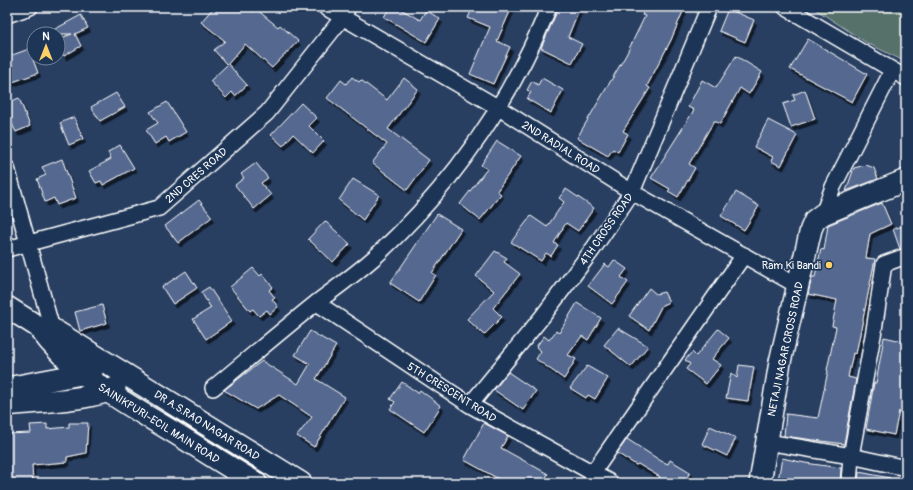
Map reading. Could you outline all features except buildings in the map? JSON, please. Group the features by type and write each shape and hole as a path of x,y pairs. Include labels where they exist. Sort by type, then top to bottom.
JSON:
{"main road":[{"name":"NETAJI NAGAR CROSS ROAD","path":"760,483 780,362 811,229 816,220 823,214 906,180"},
{"name":"SAINIKPURI-ECIL MAIN ROAD","path":"7,307 46,332 112,368"},
{"name":"SAINIKPURI-ECIL MAIN ROAD","path":"46,332 69,363 107,392 256,483"},
{"path":"46,332 55,366 47,380"},
{"path":"7,388 112,368"},
{"name":"DR A.S.RAO NAGAR ROAD","path":"112,368 301,483"},
{"path":"7,405 107,392 132,379"}],"street":[{"path":"7,15 30,7"},
{"name":"2ND RADIAL ROAD","path":"325,7 346,12 632,192 798,286"},
{"path":"213,388 376,256 411,221 472,149 499,108 538,35 549,7"},
{"name":"4TH CROSS ROAD","path":"470,405 594,249 632,192 709,7"},
{"path":"785,7 906,78"},
{"name":"2ND CRES ROAD","path":"7,249 159,208 267,113 346,12"},
{"path":"823,214 833,187 892,71"},
{"path":"7,168 29,244 46,332"},
{"path":"592,474 744,255"},
{"path":"849,483 851,456 871,352 884,264 906,256"},
{"name":"5TH CRESCENT ROAD","path":"317,303 470,405 592,474 611,483"},
{"path":"767,442 851,456 906,468"}],"green space":[{"path":"812,7 906,7 906,53 902,60 867,43"}],"place":[{"name":"Ram Ki Bandi","path":"829,265"}]}
